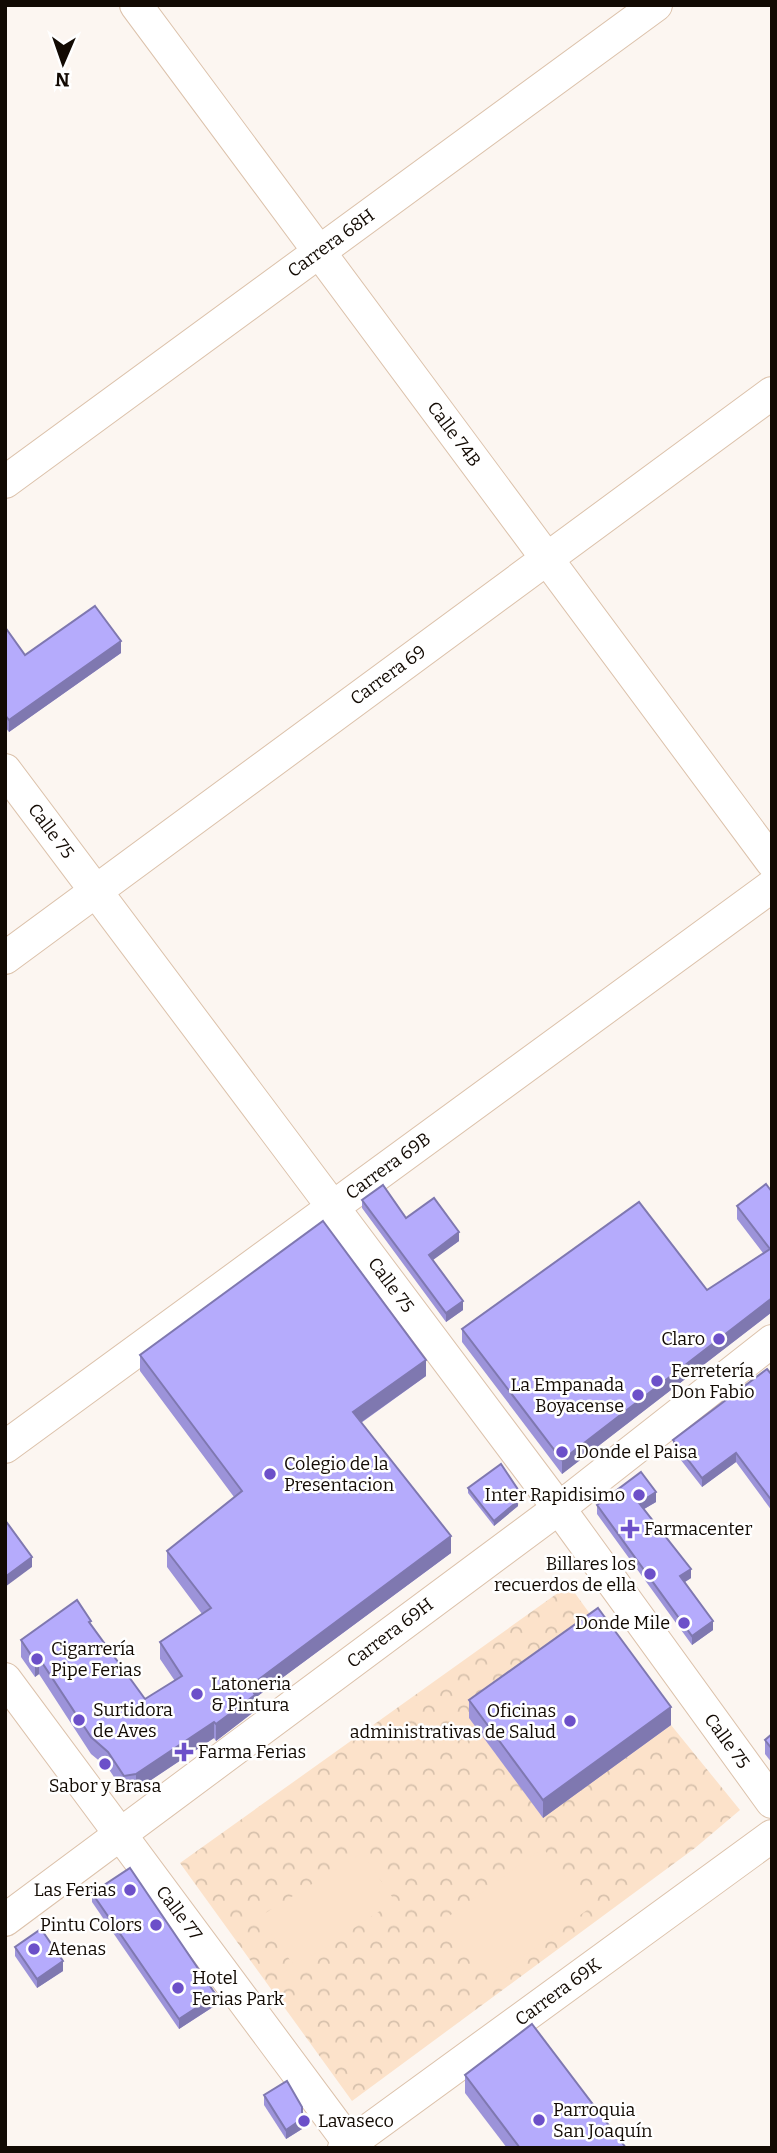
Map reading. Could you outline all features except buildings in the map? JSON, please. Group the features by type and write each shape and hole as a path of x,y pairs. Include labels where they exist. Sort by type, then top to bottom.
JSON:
{"street":[{"name":"Calle 74B","path":"136,5 772,862"},
{"name":"Carrera 68H","path":"5,482 656,5"},
{"name":"Carrera 69","path":"5,958 772,393"},
{"name":"Calle 75","path":"5,770 558,1508 772,1802"},
{"name":"Carrera 69B","path":"5,1447 772,886"},
{"name":"Carrera 69H","path":"5,1920 558,1508 772,1341"},
{"name":"Calle 77","path":"5,1679 349,2146"},
{"name":"Carrera 69K","path":"349,2146 772,1836"}],"green space":[{"path":"569,1585 598,1625 543,1817 671,1725 740,1810 695,1848 352,2101 180,1863"},
{"path":"543,1848 590,1908 490,1980 445,1919"},
{"path":"362,1853 395,1901 295,1967 259,1917"}],"place":[{"name":"Claro","path":"719,1339"},
{"name":"Ferretería Don Fabio","path":"657,1381"},
{"name":"La Empanada Boyacense","path":"638,1395"},
{"name":"Donde el Paisa","path":"562,1452"},
{"name":"Colegio de la Presentacion","path":"270,1474"},
{"name":"Inter Rapidisimo","path":"639,1495"},
{"name":"Farmacenter","path":"630,1529"},
{"name":"Billares los recuerdos de ella","path":"650,1574"},
{"name":"Donde Mile","path":"684,1623"},
{"name":"Cigarrería Pipe Ferias","path":"37,1659"},
{"name":"Latoneria & Pintura","path":"197,1694"},
{"name":"Surtidora de Aves","path":"79,1720"},
{"name":"Oficinas administrativas de Salud","path":"570,1721"},
{"name":"Farma Ferias","path":"184,1752"},
{"name":"Sabor y Brasa","path":"105,1764"},
{"name":"Las Ferias","path":"130,1890"},
{"name":"Pintu Colors","path":"156,1925"},
{"name":"Atenas","path":"34,1949"},
{"name":"Hotel Ferias Park","path":"178,1988"},
{"name":"Parroquia San Joaquín","path":"539,2120"},
{"name":"Lavaseco","path":"304,2121"}]}
